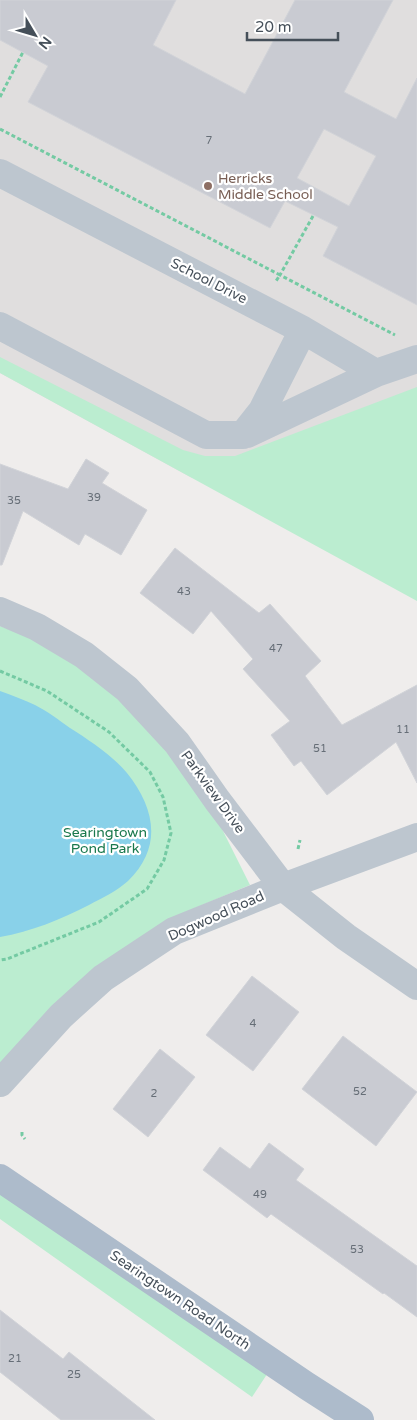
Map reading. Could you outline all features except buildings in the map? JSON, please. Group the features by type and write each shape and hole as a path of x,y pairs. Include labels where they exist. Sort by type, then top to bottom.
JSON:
{"main road":[{"name":"Searingtown Road North","path":"0,1178 306,1386 360,1420"}],"street":[{"name":"School Drive","path":"0,173 303,330 376,374"},
{"path":"0,326 206,435 243,436 376,374 417,359"},
{"path":"243,436 262,411 303,330"},
{"name":"Parkview Drive","path":"0,611 37,627 84,655 127,689 177,743 282,887 346,937 417,986"},
{"name":"Dogwood Road","path":"0,1083 62,1016 103,978 174,931 282,887 417,837"}],"path":[{"path":"0,98 23,52"},
{"path":"0,129 393,335 401,334"},
{"path":"276,281 313,216"},
{"path":"0,671 47,691 109,732 150,772 163,797 171,833 164,860 147,889 99,922 7,959 0,960"},
{"path":"22,1132 25,1139"}],"shaded area":[{"name":"Herricks Middle School","path":"0,0 417,0 417,395 192,478 0,373"}],"green space":[{"path":"0,357 183,450 205,456 235,456 417,387 417,601 0,373"},
{"name":"Searingtown Pond Park","path":"0,626 46,644 117,691 168,745 213,811 250,885 183,913 0,1077"},
{"path":"0,1174 277,1359 252,1397 0,1219"}],"water":[{"path":"0,691 27,701 44,710 115,760 137,786 149,814 151,827 147,855 128,881 119,888 57,920 23,932 0,937"}],"place":[{"name":"Herricks Middle School","path":"208,186"}]}
